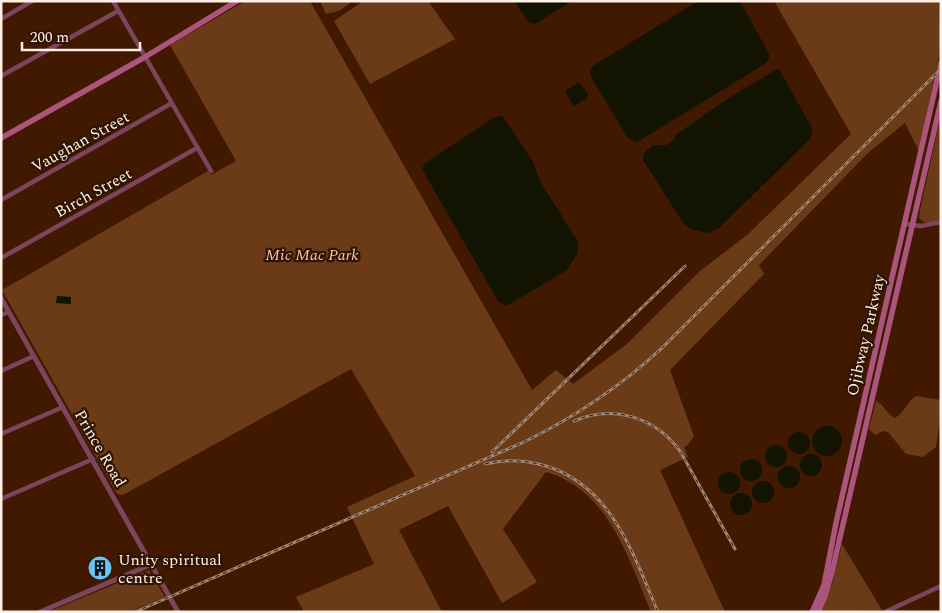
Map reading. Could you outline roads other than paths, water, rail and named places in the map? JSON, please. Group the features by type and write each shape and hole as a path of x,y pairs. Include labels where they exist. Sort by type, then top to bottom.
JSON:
{"main road":[{"path":"1,138 145,57 237,1"},
{"name":"Ojibway Parkway","path":"812,612 824,584 836,523 941,63"},
{"name":"Ojibway Parkway","path":"818,612 832,572 941,101"}],"street":[{"path":"1,19 32,1"},
{"path":"113,1 211,172"},
{"path":"1,76 118,10"},
{"name":"Vaughan Street","path":"1,200 172,103"},
{"name":"Birch Street","path":"1,258 198,148"},
{"path":"905,224 927,226 941,222"},
{"name":"Prince Road","path":"1,298 178,612"},
{"path":"1,315 9,312"},
{"path":"1,371 34,356"},
{"path":"1,434 63,407"},
{"path":"1,499 93,459"},
{"path":"40,612 152,564"},
{"path":"885,612 941,586"}],"railway":[{"path":"135,612 524,442 597,400 662,348 941,69"},
{"path":"492,452 685,266"},
{"path":"574,421 589,416 618,414 646,422 670,439 680,451 735,549"},
{"path":"485,464 508,461 538,464 569,476 588,489 604,506 629,546 658,612"}],"place":[{"name":"Unity spiritual centre","path":"100,568"}],"park label":[{"name":"Mic Mac Park","path":"312,254"}]}
